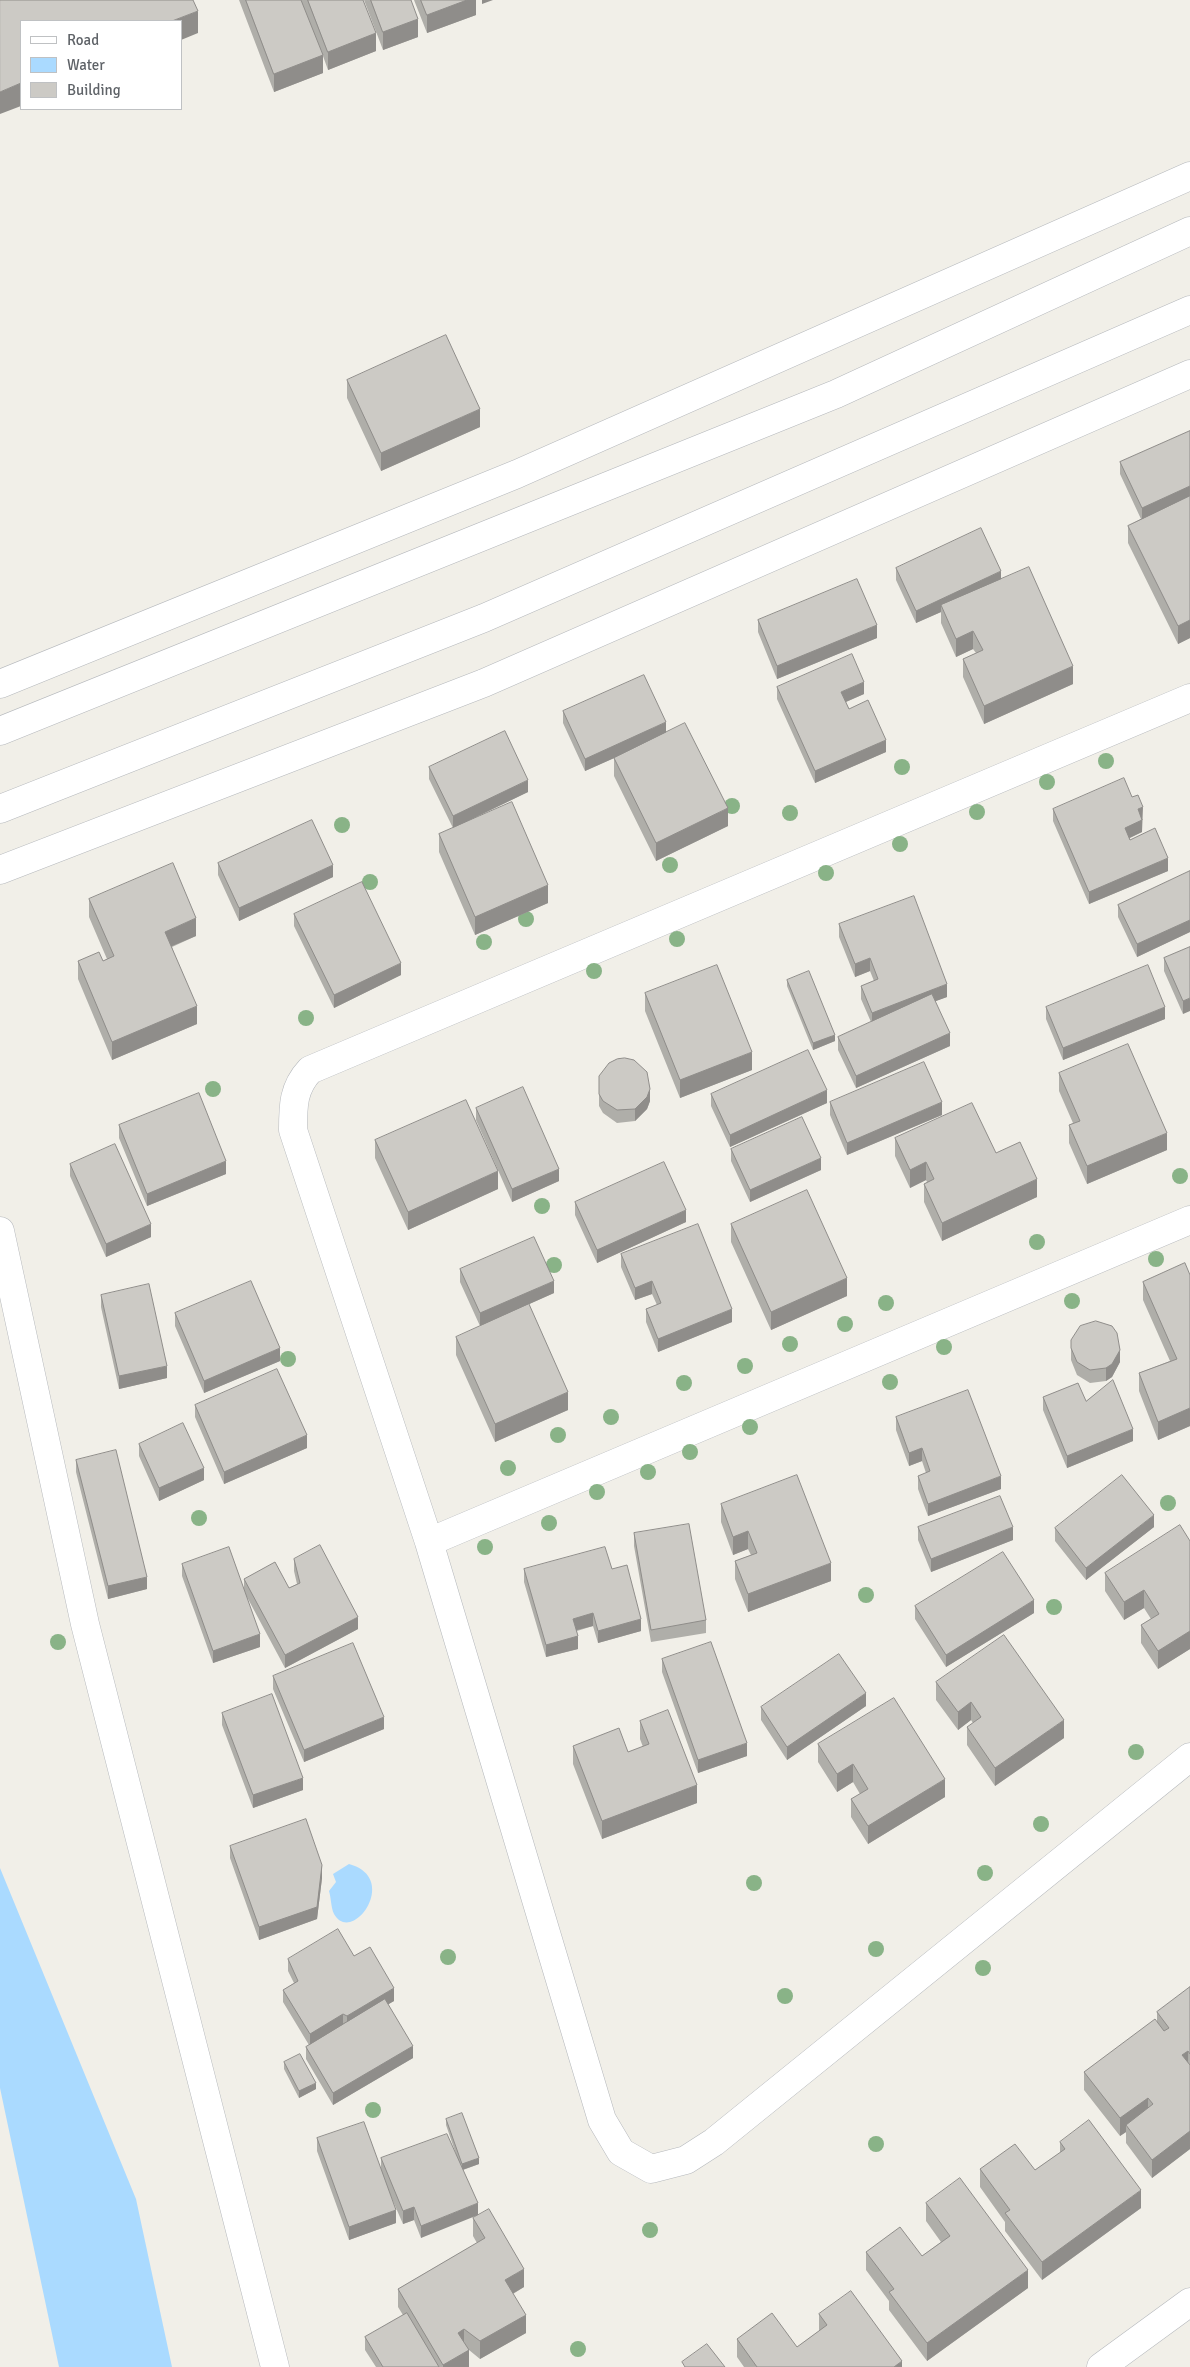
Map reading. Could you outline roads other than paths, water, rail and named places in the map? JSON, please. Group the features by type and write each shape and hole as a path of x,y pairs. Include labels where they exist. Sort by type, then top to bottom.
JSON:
{"street":[{"path":"0,684 517,474 1190,176"},
{"path":"0,731 836,394 1190,231"},
{"path":"0,809 484,618 1190,310"},
{"path":"0,870 484,683 1190,374"},
{"path":"1190,698 310,1070 300,1081 293,1102 293,1130 429,1542 602,2120 621,2152 651,2169 686,2160 714,2142 1190,1757"},
{"path":"429,1542 1190,1220"},
{"path":"0,1231 85,1624 276,2367"},
{"path":"1101,2367 1190,2302"}],"water":[{"path":"349,1864 364,1871 371,1882 372,1894 368,1906 360,1916 351,1922 342,1922 334,1914 329,1891 336,1882 333,1874"},
{"path":"0,1868 136,2199 172,2367 59,2367 0,2088"}]}
